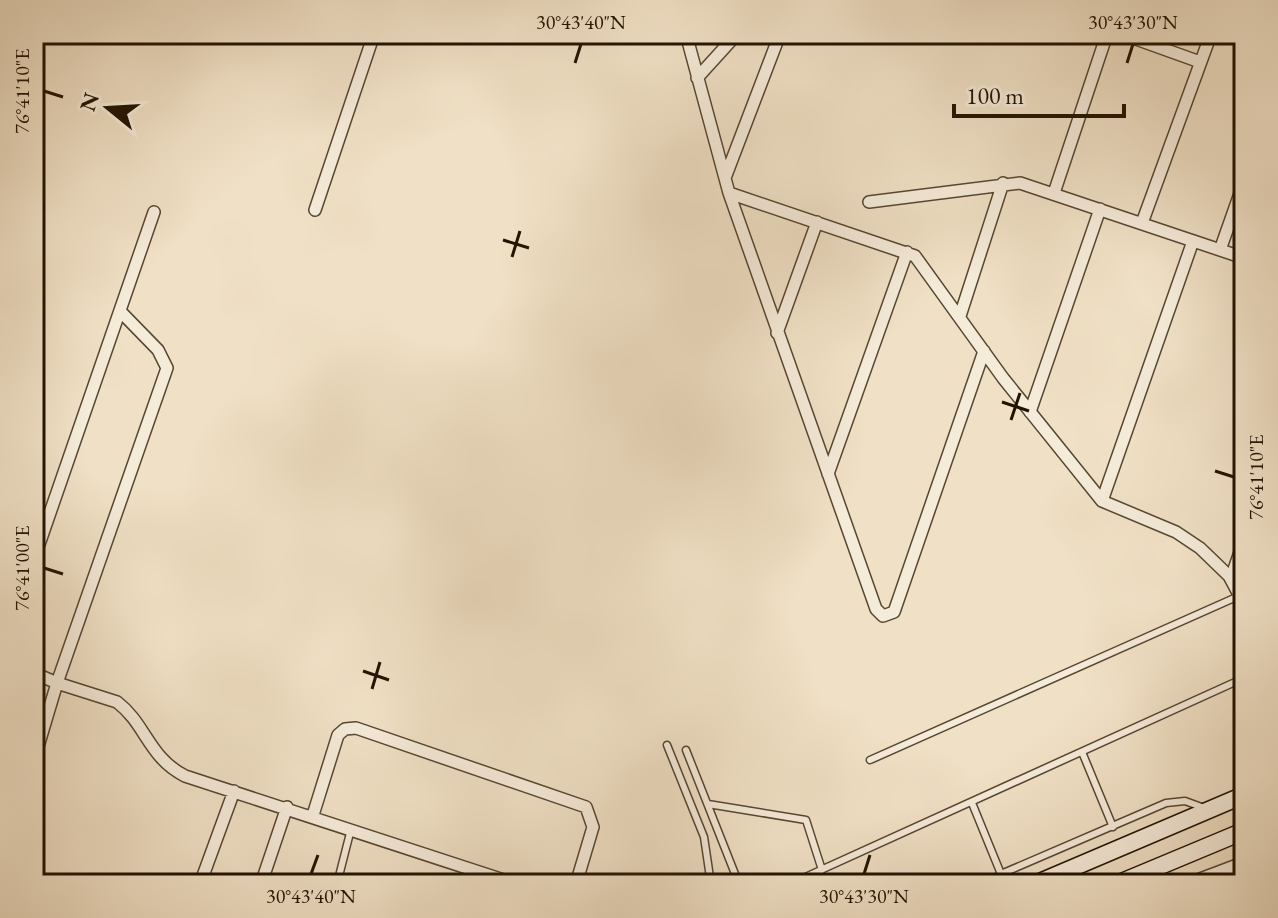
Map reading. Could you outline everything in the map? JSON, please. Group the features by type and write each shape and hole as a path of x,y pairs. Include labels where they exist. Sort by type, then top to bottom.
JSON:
{"main road":[{"path":"1035,884 1244,795"},
{"path":"1117,884 1244,831"}],"street":[{"path":"315,210 374,34"},
{"path":"686,34 729,193 876,609 883,616 891,616 984,351"},
{"path":"697,78 737,34"},
{"path":"725,179 780,34"},
{"path":"1054,193 1107,34"},
{"path":"1122,34 1200,62"},
{"path":"1142,223 1211,34"},
{"path":"1220,250 1244,182"},
{"path":"960,316 1003,183"},
{"path":"869,202 1020,183 1244,258"},
{"path":"729,193 907,252 923,264 1030,412 1102,501 1176,532 1200,548 1229,576 1242,600"},
{"path":"1030,412 1100,209"},
{"path":"34,559 154,212"},
{"path":"777,333 817,222"},
{"path":"1102,501 1193,241"},
{"path":"828,475 907,252"},
{"path":"34,760 57,683 167,368 164,357 120,311"},
{"path":"34,673 117,702 167,766 516,884"},
{"path":"313,815 338,735 345,729 356,728 586,807 593,827 576,884"},
{"path":"200,884 234,791"},
{"path":"261,884 287,807"},
{"path":"1191,884 1242,870"}],"lane":[{"path":"1229,576 1244,533"},
{"path":"870,760 1242,600"},
{"path":"790,884 1244,678"},
{"path":"667,745 704,837 711,884"},
{"path":"686,750 739,884"},
{"path":"1082,752 1113,827"},
{"path":"986,884 1001,874 1173,801 1196,803 1209,810"},
{"path":"972,803 1001,874"},
{"path":"708,804 806,820 822,870"},
{"path":"337,884 351,827"}]}
